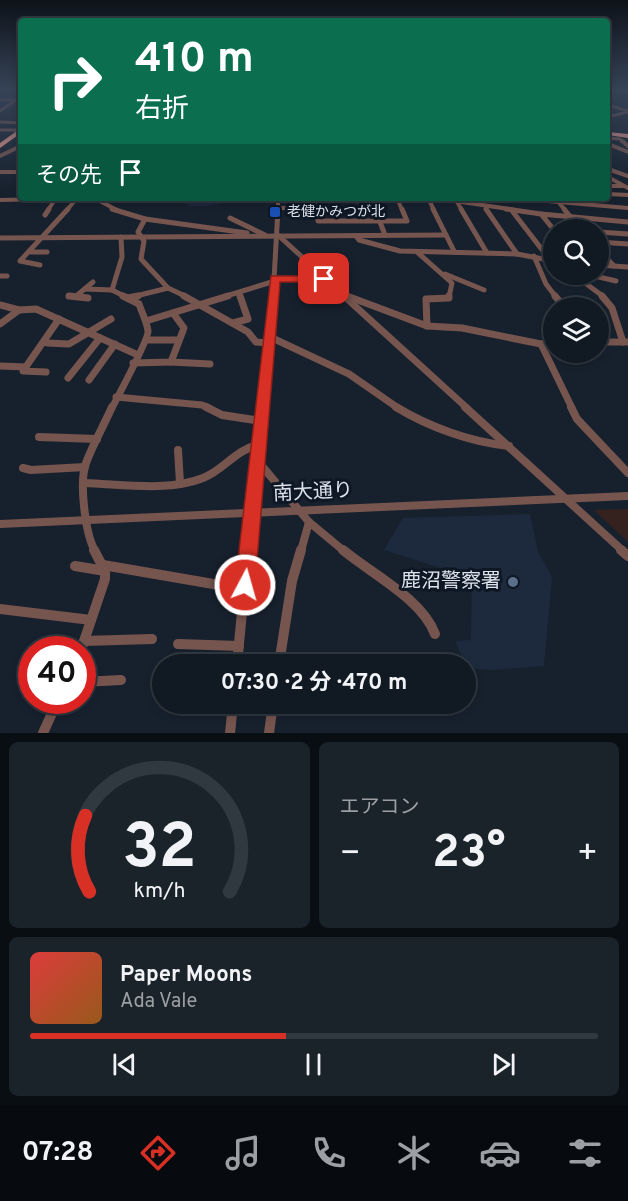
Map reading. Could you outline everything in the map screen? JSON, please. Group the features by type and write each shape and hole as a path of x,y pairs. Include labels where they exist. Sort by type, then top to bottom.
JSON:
{"highway":[{"path":"610,136 628,136"},
{"path":"0,146 15,137"}],"street":[{"path":"0,130 18,130"},
{"path":"610,136 620,139 628,146"},
{"path":"0,139 15,137"},
{"path":"610,145 628,152"},
{"path":"614,146 628,146"},
{"path":"0,156 18,147"},
{"path":"610,170 628,176"},
{"path":"0,172 18,172"},
{"path":"610,179 627,187"},
{"path":"610,186 627,187"},
{"path":"610,194 628,195"},
{"path":"0,200 18,199"},
{"path":"45,215 53,201"},
{"path":"40,265 20,261 45,237 75,201"},
{"path":"100,201 110,208 145,219 267,236"},
{"path":"238,654 279,236 278,201"},
{"path":"314,201 318,221 407,221 398,201"},
{"path":"372,201 384,235"},
{"path":"429,201 454,251"},
{"path":"452,201 513,212 628,222"},
{"path":"540,201 628,208"},
{"path":"457,202 487,253"},
{"path":"559,203 570,218"},
{"path":"279,208 376,211"},
{"path":"486,208 517,254"},
{"path":"513,212 543,250"},
{"path":"541,214 545,219"},
{"path":"230,218 267,236"},
{"path":"145,219 138,232 143,237 145,246 141,259 168,288 248,332 256,342 269,340 349,374 411,416 483,443 509,446"},
{"path":"610,221 615,233"},
{"path":"609,233 628,234"},
{"path":"0,238 446,235"},
{"path":"279,236 628,556"},
{"path":"356,236 359,240 385,248 417,252 517,254 543,258"},
{"path":"112,290 123,262 121,237"},
{"path":"609,243 625,244 628,251"},
{"path":"31,252 47,252"},
{"path":"417,252 452,283 449,298 426,299 427,326"},
{"path":"534,256 546,284 556,297"},
{"path":"609,261 614,266"},
{"path":"609,266 628,267"},
{"path":"442,274 462,279 484,290"},
{"path":"0,276 8,276"},
{"path":"146,321 275,280 324,279"},
{"path":"609,279 616,281"},
{"path":"88,298 72,296 93,282"},
{"path":"587,285 608,301 615,315 616,330 626,342"},
{"path":"128,298 168,288"},
{"path":"85,289 112,290 139,304 146,321 147,340 143,351 133,363 85,467 86,521 90,542 104,568 105,579 85,636"},
{"path":"233,323 248,319 239,293"},
{"path":"344,296 427,326 462,328 541,344 577,419 628,472"},
{"path":"0,306 19,310 36,309 138,355"},
{"path":"0,324 19,310"},
{"path":"171,362 184,328 173,313"},
{"path":"46,372 23,371 59,319"},
{"path":"47,343 69,344 111,319"},
{"path":"68,378 100,338"},
{"path":"147,340 179,340"},
{"path":"609,342 626,342"},
{"path":"89,380 115,344"},
{"path":"133,363 210,364"},
{"path":"0,366 26,367"},
{"path":"116,398 202,405 222,415 261,421"},
{"path":"39,437 97,439"},
{"path":"84,483 180,483 203,479 247,447 258,446"},
{"path":"178,450 180,483"},
{"path":"257,460 309,522 369,572 415,604 429,618 435,634"},
{"path":"23,468 31,470 85,467"},
{"name":"南大通り","path":"0,524 628,496"},
{"path":"281,654 292,581 309,522"},
{"path":"75,566 104,568 225,586 245,585"},
{"path":"0,609 91,620"},
{"path":"96,644 152,639"},
{"path":"178,644 238,646"},
{"path":"96,681 121,680"},
{"path":"43,733 52,714"},
{"path":"230,733 232,714"},
{"path":"269,733 272,714"}],"shaded area":[{"path":"181,201 227,201 205,206 190,206"},
{"path":"628,509 628,542 594,510"},
{"path":"530,514 538,552 552,577 544,666 491,670 476,669 476,654 461,654 455,641 471,640 472,578 384,550 403,518"}],"place":[{"name":"老健かみつが北","path":"275,212"},
{"name":"鹿沼警察署","path":"513,582"}],"route":[{"path":"245,585 275,278 324,279"}]}
